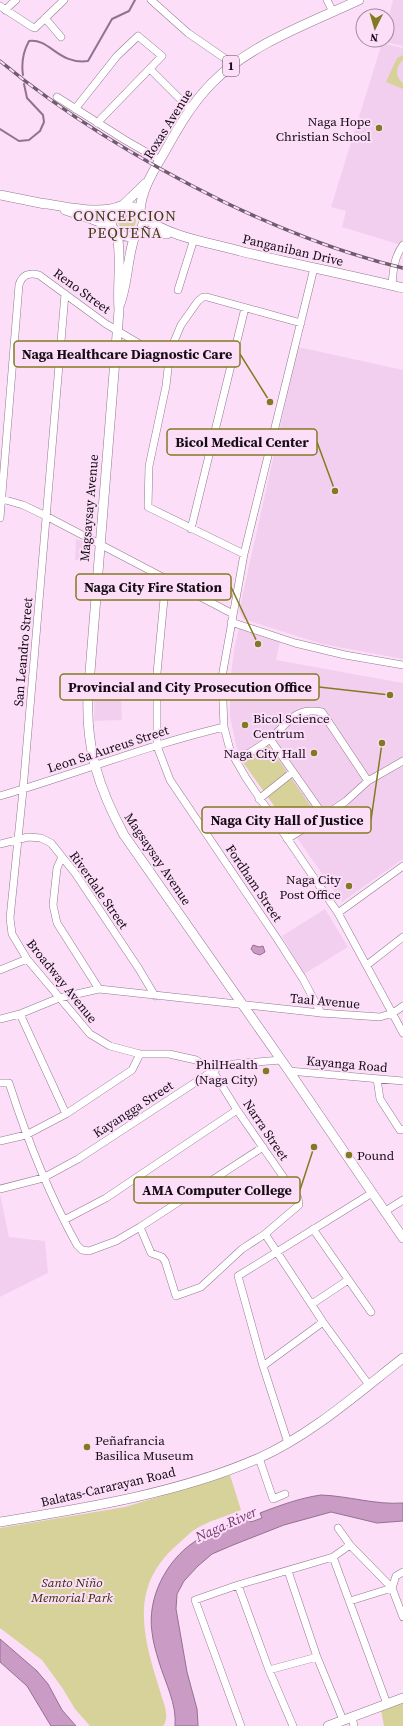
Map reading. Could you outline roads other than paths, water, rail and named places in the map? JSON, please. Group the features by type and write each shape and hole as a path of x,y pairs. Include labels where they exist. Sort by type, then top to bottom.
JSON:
{"main road":[{"name":"Roxas Avenue","path":"141,214 140,203 148,182 190,109 212,83 233,64 260,47 359,0"},
{"name":"Roxas Avenue","path":"121,206 148,182"},
{"path":"0,194 40,203 92,219 126,237 137,234"},
{"path":"40,203 94,210 132,206 141,214"},
{"name":"1","path":"115,230 112,214 121,206"},
{"name":"1","path":"137,234 143,225 141,214"},
{"name":"Panganiban Drive","path":"141,214 157,226 194,240 403,288"},
{"name":"Magsaysay Avenue","path":"115,230 120,258 118,294 119,310 99,544 87,719 94,766 106,799 124,835 289,1071 403,1238"},
{"name":"Panganiban Drive","path":"137,234 155,232 178,235"},
{"name":"Magsaysay Avenue","path":"119,310 124,294 128,261 137,234"},
{"name":"Balatas-Cararayan Road","path":"0,1522 166,1489 217,1474 259,1458 288,1443 325,1418 403,1358"},
{"path":"328,1726 350,1721 403,1698"}],"street":[{"path":"16,0 3,8 32,27 38,26 64,0"},
{"path":"151,0 188,33 233,64"},
{"path":"327,0 333,12"},
{"path":"45,18 61,37"},
{"path":"75,109 117,56 138,36 162,56 97,123"},
{"path":"150,68 190,109"},
{"path":"57,97 97,123 160,160"},
{"path":"178,290 194,240"},
{"path":"392,285 394,266 398,250 403,246"},
{"path":"314,268 244,554 222,677 224,727 230,750 236,761 259,799 338,913 403,1033"},
{"name":"Reno Street","path":"0,518 19,285 21,278 28,274 35,274 52,284 106,324 117,329 168,361"},
{"path":"46,516 65,294"},
{"path":"244,554 148,507 149,466 166,386 170,351 181,325 198,301 207,297 301,322"},
{"path":"191,529 245,308"},
{"path":"2,499 23,505 46,516 233,614"},
{"name":"San Leandro Street","path":"23,790 46,516"},
{"name":"Fordham Street","path":"166,578 157,673 157,746 170,780 280,943 303,979 321,1013"},
{"path":"231,622 302,644 345,655 403,664"},
{"path":"236,761 270,739 286,722 302,712 310,710 322,712 368,781"},
{"name":"Leon Sa Aureus Street","path":"0,796 23,790 185,736 224,727"},
{"path":"270,739 324,816"},
{"path":"287,839 346,801 368,781 403,761"},
{"path":"259,799 293,772"},
{"name":"Broadway Avenue","path":"23,790 10,918 12,934 27,959 90,1034 110,1046 140,1054 169,1054 196,1060 212,1071"},
{"name":"Riverdale Street","path":"0,844 28,837 41,838 51,843 136,963 155,996"},
{"path":"62,857 57,868 53,905 57,923 98,989"},
{"path":"338,913 403,866"},
{"path":"367,965 403,937"},
{"path":"0,970 27,959"},
{"name":"Taal Avenue","path":"0,1019 20,1014 59,998 98,989 321,1013 380,1017 393,1013 403,1006"},
{"path":"20,1014 66,1114"},
{"path":"0,1141 26,1135 66,1114 132,1070 140,1054"},
{"name":"Kayangga Street","path":"0,1189 43,1178 78,1159 222,1065 281,1060"},
{"name":"Narra Street","path":"140,1227 151,1253 162,1257 165,1261 176,1296 201,1287 242,1248 264,1234 300,1205 298,1198 212,1071"},
{"name":"Kayanga Road","path":"289,1071 403,1081"},
{"path":"377,1079 380,1099 400,1130 403,1129"},
{"path":"0,1083 9,1083 26,1135 43,1178 77,1245 82,1250 89,1251 116,1241 263,1147"},
{"path":"64,1220 106,1198 237,1110"},
{"path":"288,1443 263,1366 238,1276 372,1193"},
{"path":"384,1212 403,1200"},
{"path":"313,1229 371,1312"},
{"path":"264,1234 323,1322 369,1385"},
{"path":"312,1304 348,1280"},
{"path":"263,1366 323,1322"},
{"path":"259,1458 273,1499 285,1494"},
{"path":"338,1528 350,1545 392,1588 403,1617"},
{"path":"241,1726 195,1600 238,1585 333,1557 350,1545"},
{"path":"333,1557 387,1704"},
{"path":"288,1571 317,1657 350,1721"},
{"path":"392,1588 396,1576 403,1572"},
{"path":"238,1585 269,1670 293,1726"},
{"path":"350,1601 392,1588"},
{"path":"269,1670 317,1657"}],"waterway":[{"path":"23,75 23,57 29,41 43,43 69,59 88,61 112,19 129,11 135,0"},
{"path":"0,129 19,141 29,140 40,131 44,122 43,115 27,98 24,84"}],"railway":[{"path":"0,61 79,120 164,171 222,201 288,231 333,248 403,268"}],"place":[{"name":"Naga Hope Christian School","path":"379,128"},
{"name":"Naga Healthcare Diagnostic Care","path":"270,402"},
{"name":"Bicol Medical Center","path":"335,491"},
{"name":"Naga City Fire Station","path":"258,644"},
{"name":"Provincial and City Prosecution Office","path":"390,695"},
{"name":"Bicol Science Centrum","path":"245,725"},
{"name":"Naga City Hall of Justice","path":"382,743"},
{"name":"Naga City Hall","path":"314,753"},
{"name":"Naga City Post Office","path":"349,886"},
{"name":"PhilHealth (Naga City)","path":"266,1071"},
{"name":"AMA Computer College","path":"314,1147"},
{"name":"Pound","path":"349,1155"},
{"name":"Peñafrancia Basilica Museum","path":"87,1447"}],"district":[{"name":"CONCEPCION PEQUEÑA","path":"125,224"}],"water label":[{"name":"Naga River","path":"226,1524"}],"park label":[{"name":"Santo Niño Memorial Park","path":"72,1590"}]}
